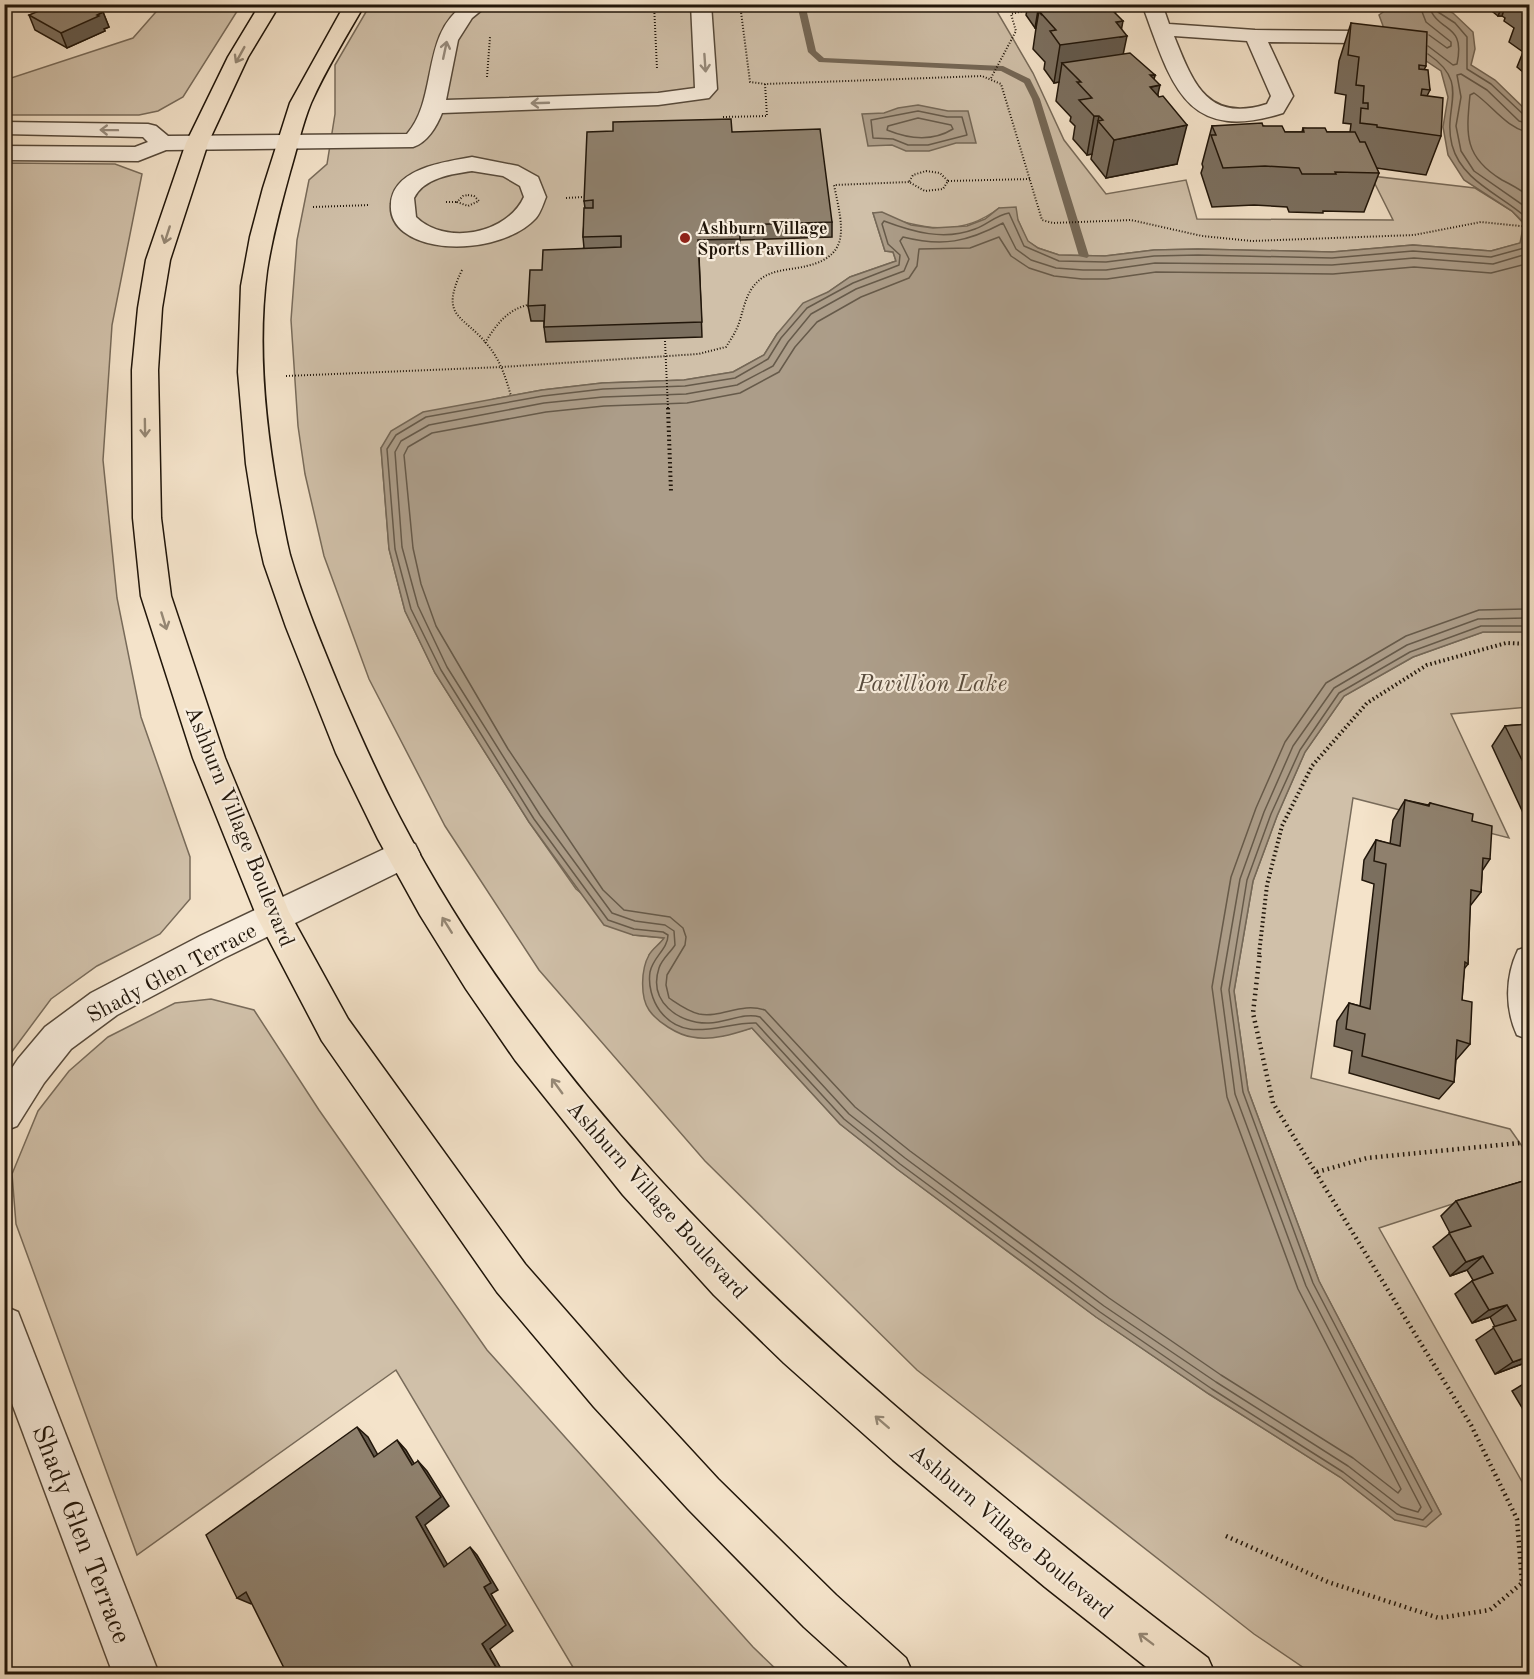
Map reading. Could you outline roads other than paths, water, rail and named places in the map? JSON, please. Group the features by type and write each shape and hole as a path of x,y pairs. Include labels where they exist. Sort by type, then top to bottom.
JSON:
{"main road":[{"name":"Ashburn Village Boulevard","path":"270,4 238,57 197,143 158,260 150,308 145,370 147,518 156,596 209,758 274,917 335,1030 406,1134 511,1278 609,1392 703,1494 820,1611 890,1674"},
{"name":"Ashburn Village Boulevard","path":"355,4 305,95 287,143 261,241 252,300 250,378 255,437 274,546 299,623 341,733 403,854 485,987 586,1125 696,1247 813,1362 928,1462 1111,1613 1192,1674"}],"street":[{"path":"414,140 428,121 433,107 448,35 460,20 480,4"},
{"path":"433,107 681,98 702,94 706,89 701,4"},
{"path":"1152,4 1191,96 1205,107 1229,115 1255,115 1265,112 1275,108 1282,96 1256,36"},
{"path":"1161,29 1256,36 1355,37"},
{"path":"4,128 148,131 163,143"},
{"path":"4,153 138,154 163,143 414,140 442,170"},
{"path":"472,164 492,165 510,170 524,178 533,188 536,199 532,211 521,222 506,231 486,237 464,240 444,239 425,234 402,216 401,204 405,192 416,182 442,170 472,164"},
{"name":"Shady Glen Terrace","path":"4,1114 32,1071 58,1038 104,1004 403,854"},
{"path":"1530,961 1525,985 1530,1024"},
{"name":"Shady Glen Terrace","path":"4,1326 136,1674"}],"water":[{"name":"Pavillion Lake","path":"1393,5 1437,5 1453,13 1473,32 1475,49 1471,65 1495,80 1529,113 1529,632 1483,632 1413,657 1344,696 1305,752 1277,816 1253,881 1234,991 1248,1090 1319,1281 1441,1514 1426,1527 1395,1520 1340,1477 1209,1394 1096,1317 840,1124 752,1028 722,1036 699,1038 674,1031 653,1015 644,998 643,975 649,955 664,938 633,935 604,925 529,822 435,673 405,611 389,549 381,448 391,431 423,412 542,390 602,383 684,380 733,372 764,355 777,334 803,303 828,292 850,277 896,261 893,252 885,251 873,213 882,212 911,225 933,228 967,226 985,219 999,208 1016,207 1018,220 1028,241 1038,248 1059,255 1105,256 1154,250 1198,249 1332,252 1413,245 1491,251 1520,243 1524,223 1512,211 1464,180 1448,155 1443,127 1448,97 1441,71 1386,34 1379,15"},
{"path":"918,105 948,111 968,111 976,143 956,143 929,151 906,151 892,145 868,146 862,114 884,113"}],"waterway":[{"path":"801,4 812,52 822,60 1003,69 1027,81 1036,99 1084,256"}],"place":[{"name":"Ashburn Village Sports Pavillion","path":"685,238"}]}
